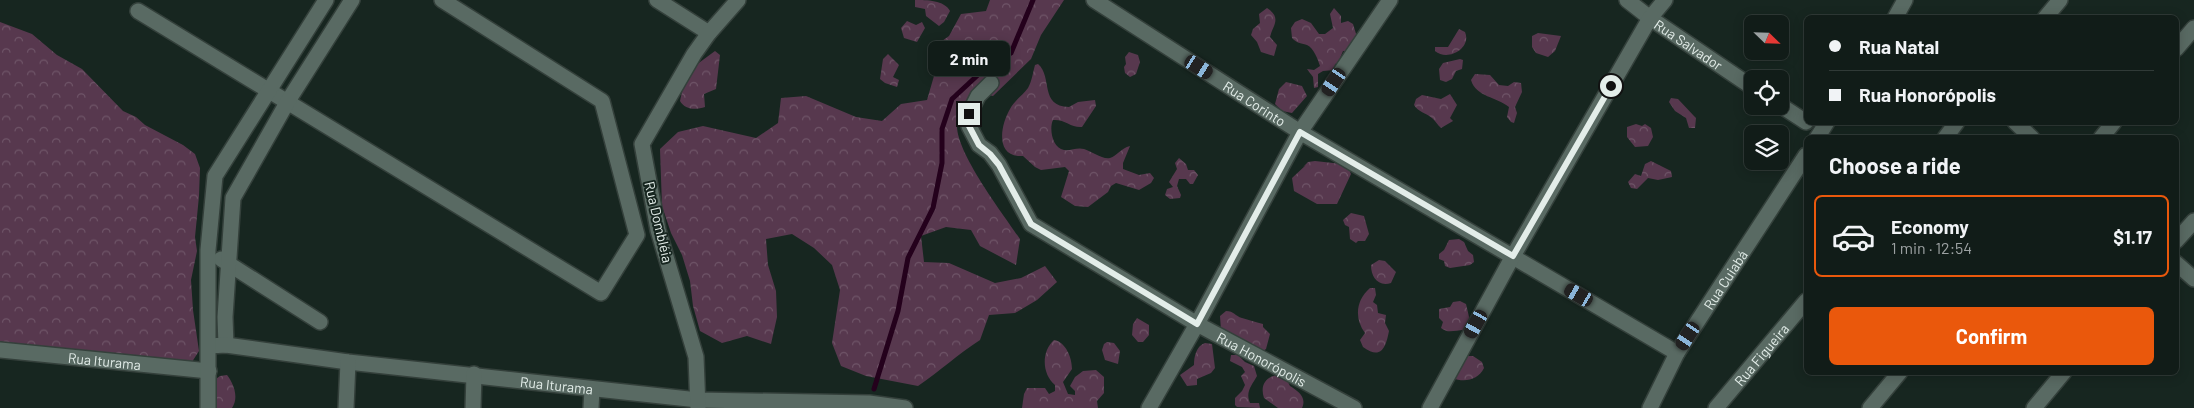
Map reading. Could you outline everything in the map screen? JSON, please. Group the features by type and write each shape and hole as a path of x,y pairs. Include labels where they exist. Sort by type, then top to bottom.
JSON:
{"street":[{"path":"208,408 208,250 215,176 326,0"},
{"path":"226,345 225,318 233,198 288,101 352,0"},
{"path":"138,11 601,293 637,236 602,100 442,0"},
{"path":"657,0 710,33"},
{"name":"Rua Dombléia","path":"698,404 696,357 658,230 642,144 694,54 738,0"},
{"name":"Rua Corinto","path":"1094,0 1300,132 1677,353"},
{"path":"1149,408 1197,324 1300,132 1390,0"},
{"name":"Rua Salvador","path":"1627,0 1650,18 1744,81"},
{"path":"1430,408 1513,256 1650,18 1665,0"},
{"path":"1898,15 1906,0"},
{"path":"2048,15 2060,0"},
{"path":"2179,46 2194,28"},
{"name":"Rua Honorópolis","path":"991,84 978,96 969,114 969,126 979,145 999,165 1031,224 1197,324 1354,408"},
{"path":"1789,111 1804,121"},
{"path":"2018,125 2029,135"},
{"path":"2103,135 2112,125"},
{"name":"Rua Cuiabá","path":"1650,408 1677,353 1804,158"},
{"path":"2179,238 2194,221"},
{"path":"208,250 320,322"},
{"path":"2179,266 2194,279"},
{"name":"Rua Figueira","path":"1716,408 1804,303"},
{"name":"Rua Iturama","path":"209,346 226,345 348,362 474,374 698,404 869,403 905,408"},
{"name":"Rua Iturama","path":"0,350 209,371"},
{"path":"346,408 348,362"},
{"path":"473,408 474,374"},
{"path":"1870,408 1898,375"},
{"path":"2034,408 2062,375"},
{"path":"591,408 592,389"}],"green space":[{"path":"915,0 939,3 950,11 944,22 939,26 926,16 925,9 915,7"},
{"path":"990,0 1064,0 1041,35 1031,59 993,96 976,92 961,111 957,125 964,151 972,167 1020,239 1016,265 980,246 971,230 946,227 921,236 924,262 949,263 995,283 1021,278 1045,266 1057,282 1037,300 1015,313 989,315 980,340 918,386 866,376 841,366 832,343 840,290 832,265 814,248 792,234 766,239 768,265 776,291 777,317 771,344 747,336 722,343 700,331 693,306 690,281 682,255 671,233 662,206 660,149 678,132 703,126 756,138 778,123 781,98 806,96 856,117 882,121 901,104 927,100 934,76 928,51 949,36 961,14 986,11"},
{"path":"1267,8 1275,18 1270,37 1277,45 1274,56 1261,52 1257,42 1251,35 1253,29 1260,23 1259,14"},
{"path":"1334,8 1341,16 1341,23 1348,21 1353,24 1357,37 1350,52 1343,51 1338,63 1335,64 1334,70 1323,71 1318,74 1318,87 1314,88 1313,77 1307,69 1314,70 1320,66 1314,51 1307,45 1297,42 1292,38 1291,28 1295,22 1302,19 1311,23 1319,34 1325,34 1333,28 1330,14"},
{"path":"907,21 916,25 922,22 925,28 917,42 904,38 901,28"},
{"path":"0,22 32,34 57,55 82,69 123,111 183,145 195,154 200,168 195,237 197,251 191,280 199,351 190,365 0,343"},
{"path":"1459,29 1465,32 1466,38 1465,43 1458,52 1446,55 1435,51 1435,47 1448,47"},
{"path":"1538,33 1561,36 1555,51 1548,57 1536,53 1532,47 1532,36"},
{"path":"715,51 720,55 716,89 704,94 705,107 698,109 688,108 680,101 683,87 696,65"},
{"path":"1129,52 1138,55 1140,62 1136,74 1130,77 1125,73 1124,67 1126,64 1125,57"},
{"path":"888,54 899,65 893,77 899,80 897,87 880,79 883,59"},
{"path":"1463,60 1462,69 1456,71 1452,79 1446,82 1440,80 1439,69 1443,63"},
{"path":"1038,64 1045,76 1050,96 1054,102 1069,107 1078,102 1095,100 1096,106 1082,127 1053,120 1052,132 1057,146 1064,150 1084,149 1101,157 1110,158 1130,146 1123,163 1123,169 1139,175 1150,173 1154,178 1151,183 1139,190 1116,183 1111,186 1108,192 1088,207 1075,206 1061,197 1069,171 1065,167 1041,170 1023,156 1008,152 1002,140 1004,124 1014,103 1028,88 1035,65"},
{"path":"1475,74 1490,75 1499,85 1508,86 1514,82 1521,83 1522,92 1515,107 1517,113 1514,123 1507,117 1509,107 1477,90 1471,80"},
{"path":"1286,82 1302,86 1307,96 1292,113 1282,111 1275,104 1279,89"},
{"path":"1450,94 1457,105 1450,118 1453,121 1441,128 1430,116 1414,105 1416,99 1422,95 1441,99"},
{"path":"1671,98 1678,99 1696,118 1695,128 1689,128 1686,118 1675,111 1669,102"},
{"path":"1636,124 1642,126 1645,124 1651,128 1653,137 1648,146 1635,147 1627,137 1627,127"},
{"path":"1179,158 1186,164 1188,170 1194,170 1198,175 1193,184 1190,184 1186,179 1179,179 1177,186 1181,195 1180,198 1170,199 1165,195 1167,189 1173,187 1169,182 1177,169 1175,163"},
{"path":"1651,161 1671,171 1672,177 1658,180 1648,178 1637,189 1631,188 1628,182 1635,174 1641,176 1645,164"},
{"path":"1308,162 1342,164 1348,167 1351,174 1337,204 1317,204 1294,191 1292,178"},
{"path":"1351,213 1364,216 1369,234 1365,241 1358,241 1356,243 1350,239 1349,227 1345,225 1343,220"},
{"path":"1459,239 1464,242 1468,251 1473,255 1474,262 1470,265 1450,268 1445,266 1444,261 1439,259 1439,254 1444,250 1449,240"},
{"path":"1379,260 1385,261 1396,272 1391,283 1382,284 1374,277 1371,265"},
{"path":"1370,288 1375,288 1376,295 1373,302 1377,305 1378,313 1386,315 1385,323 1389,331 1382,350 1375,353 1363,347 1360,340 1365,333 1361,327 1358,315 1359,304"},
{"path":"1460,301 1466,304 1470,321 1464,330 1444,330 1441,328 1443,322 1439,318 1439,309 1450,307 1453,302"},
{"path":"1226,311 1263,324 1263,327 1270,334 1266,349 1260,353 1221,330 1220,316"},
{"path":"1137,318 1149,325 1149,335 1143,342 1138,342 1132,335 1133,324"},
{"path":"1054,340 1065,347 1071,360 1072,369 1063,382 1068,394 1075,395 1075,391 1070,386 1075,377 1083,371 1096,370 1104,377 1104,393 1097,401 1098,408 1022,408 1027,388 1045,388 1049,394 1055,391 1055,385 1048,375 1045,363 1047,351"},
{"path":"1107,342 1114,343 1120,351 1118,364 1105,360 1102,350"},
{"path":"1205,343 1212,344 1215,368 1211,373 1197,379 1197,385 1187,386 1180,375 1194,365 1198,349"},
{"path":"1231,355 1238,355 1245,362 1254,366 1257,376 1248,395 1250,403 1259,403 1260,408 1237,407 1235,405 1235,398 1245,385 1241,376 1245,372 1242,367 1230,361"},
{"path":"1466,356 1473,356 1482,362 1484,368 1475,378 1462,380 1452,378"},
{"path":"227,375 235,391 235,400 232,408 210,408 209,384 220,376"},
{"path":"1277,375 1287,380 1290,386 1301,395 1303,398 1302,408 1278,408 1264,398 1264,383 1269,378"}],"waterway":[{"path":"874,389 898,311 908,258 933,208 942,163 942,129 952,99 980,73 1011,53 1033,0"}],"route":[{"path":"969,114 969,126 979,145 999,165 1031,224 1197,324 1300,132 1513,256 1611,86"}]}
